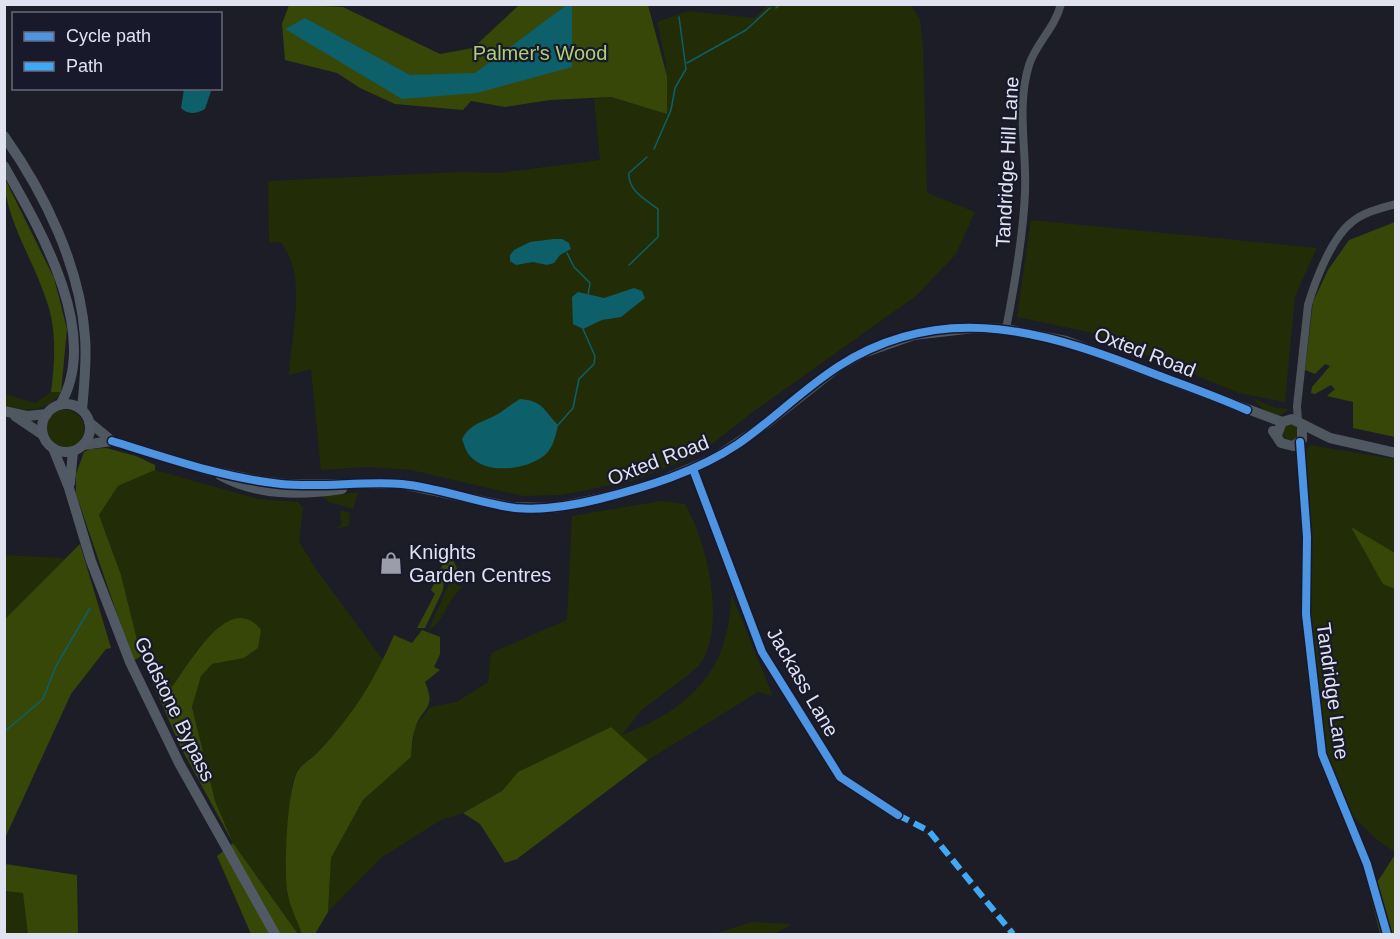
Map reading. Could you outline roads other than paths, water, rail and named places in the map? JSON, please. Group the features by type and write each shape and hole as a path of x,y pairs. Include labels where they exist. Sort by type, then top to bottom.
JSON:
{"highway":[{"path":"4,136 58,231 74,276 86,339 82,410"},
{"path":"4,166 43,240 69,309 75,358 70,382 60,405"},
{"path":"60,405 72,405 82,410 89,422 88,437 78,448 63,452 52,448 43,435 42,426 46,414 60,405"},
{"name":"Godstone Bypass","path":"52,448 69,488 91,561 130,662 179,763 275,934"},
{"name":"Godstone Bypass","path":"69,488 78,448"}],"main road":[{"name":"Oxted Road","path":"89,422 112,441 212,471 232,482 287,494 317,493 357,485 402,484 511,507 538,509 602,498 693,469 740,443 838,367 862,353 914,335 974,328 1006,328 1066,341 1247,410 1292,422 1330,438"},
{"name":"Oxted Road","path":"1247,410 1277,435 1281,443 1288,446"},
{"path":"7,412 27,416 46,414"},
{"path":"7,412 43,435"},
{"path":"1277,435 1292,422 1301,441"},
{"path":"1288,446 1301,441 1330,438 1395,453"},
{"name":"Oxted Road","path":"78,448 112,441"}],"street":[{"name":"Tandridge Hill Lane","path":"1006,328 1020,256 1025,192 1022,133 1029,65 1058,16 1061,4"},
{"path":"1292,422 1308,305 1332,248 1352,222 1364,214 1395,204"},
{"name":"Tandridge Lane","path":"1299,463 1301,441"},
{"name":"Tandridge Lane","path":"1288,446 1299,463 1305,487 1306,614 1322,754 1367,864 1387,934"},
{"name":"Jackass Lane","path":"693,469 762,652 840,777 898,815"}],"water":[{"path":"568,4 572,5 572,67 477,93 402,99 285,29 305,18 410,75 475,73"},
{"path":"184,90 211,91 205,109 192,113 181,108"},
{"path":"562,239 569,243 571,249 560,255 554,263 547,265 533,262 516,265 510,261 510,255 514,250 530,242"},
{"path":"634,288 642,291 645,298 621,317 602,320 583,329 573,324 572,297 578,292 604,298"},
{"path":"520,399 539,404 558,425 550,449 537,460 518,467 496,468 477,462 465,448 462,439 465,434 473,426"}],"waterway":[{"path":"776,8 781,4"},
{"path":"687,63 746,30 770,8"},
{"path":"654,149 671,110 675,88 686,69 679,17"},
{"path":"629,265 658,237 658,209 634,190 629,179 629,173 647,157"},
{"path":"567,253 574,267 590,283 588,295"},
{"path":"558,425 573,408 579,379 594,364 595,356 583,329"},
{"path":"4,732 43,699 56,666 90,608"}],"place":[{"name":"Knights Garden Centres","path":"391,563"}],"park label":[{"name":"Palmer's Wood","path":"540,53"}]}
